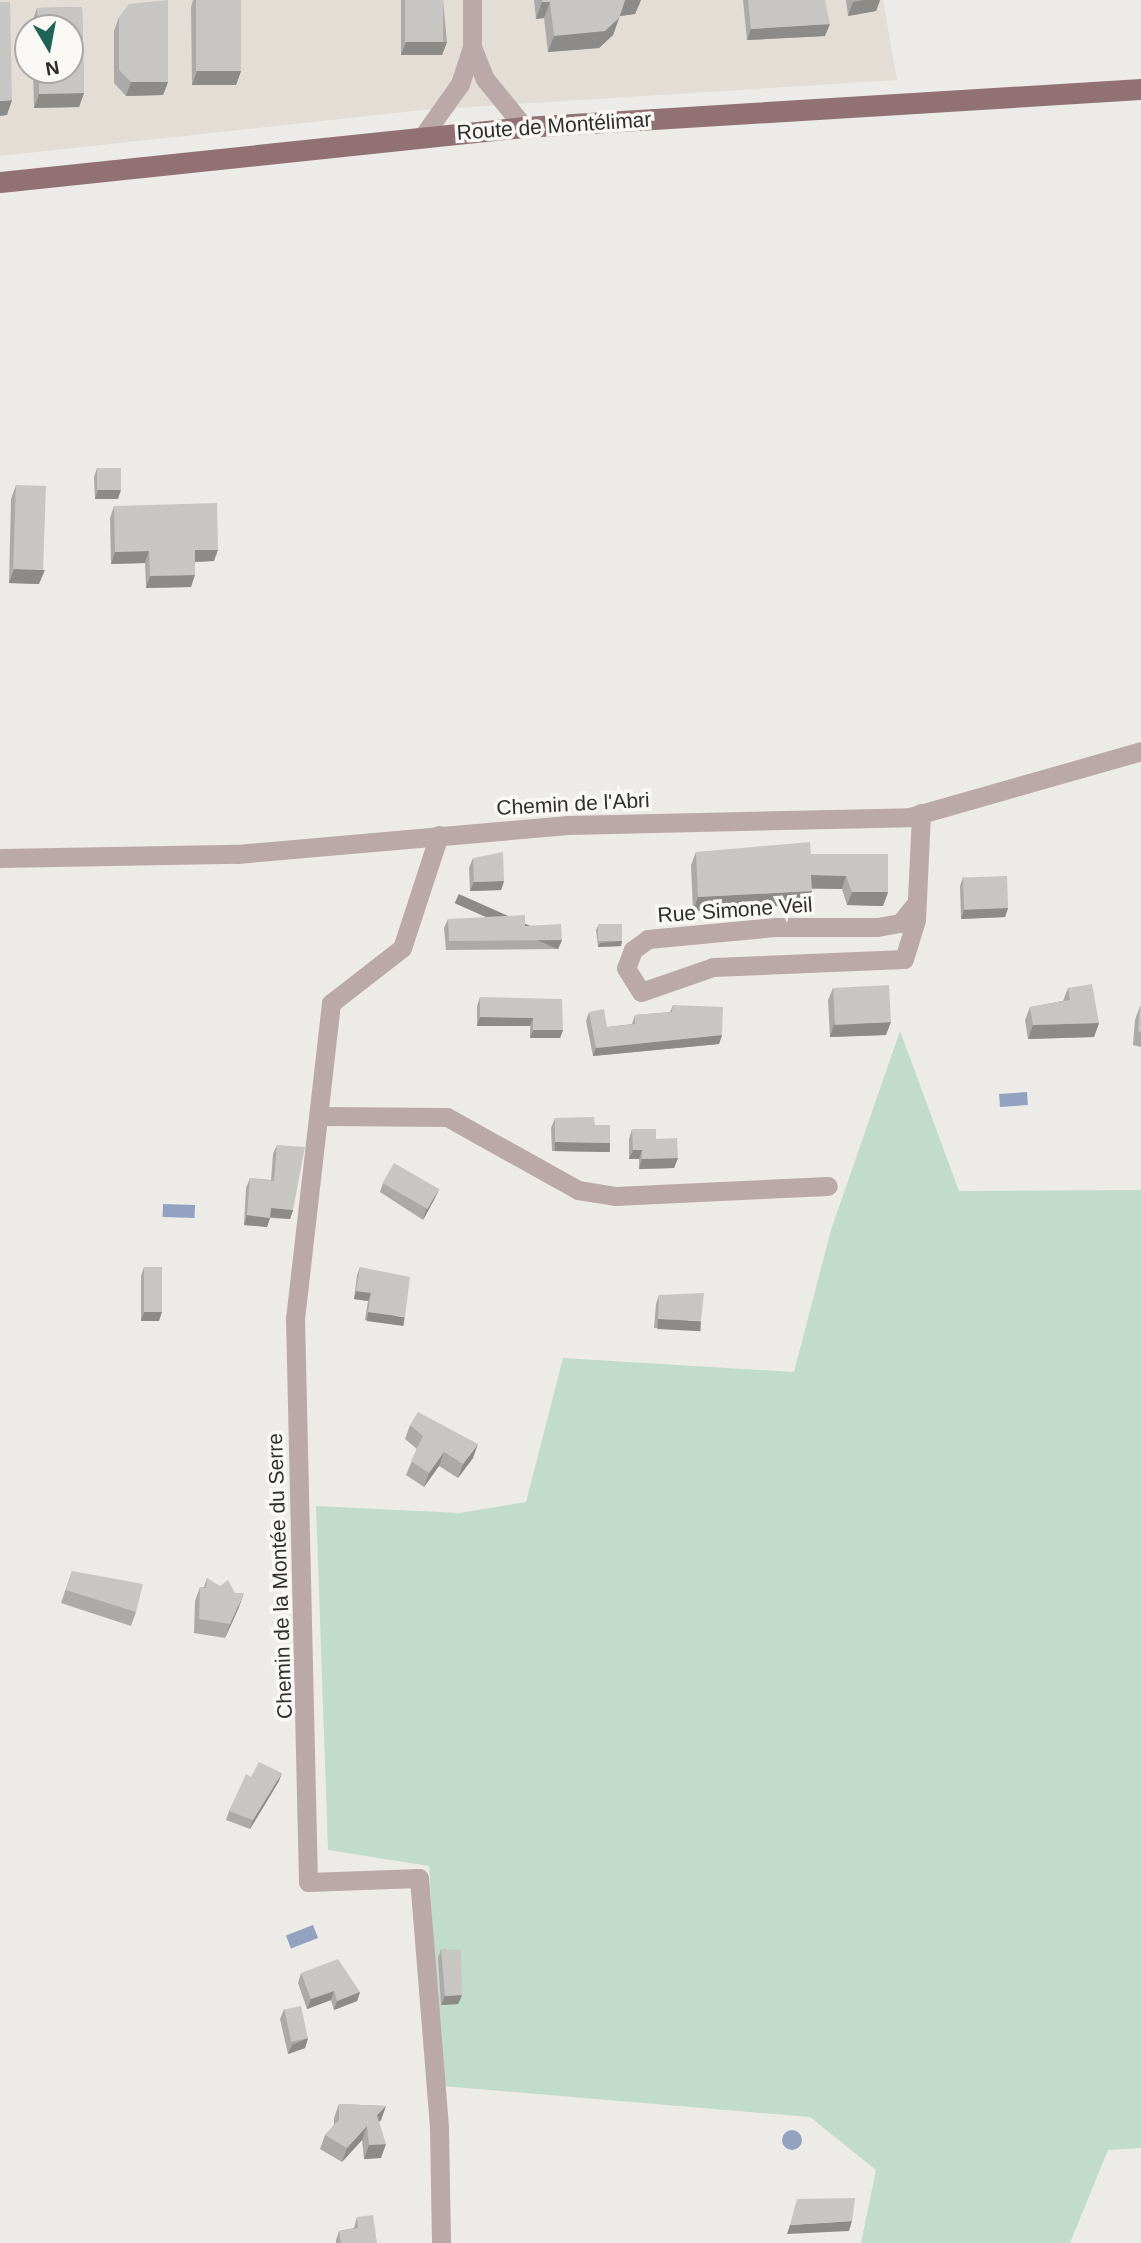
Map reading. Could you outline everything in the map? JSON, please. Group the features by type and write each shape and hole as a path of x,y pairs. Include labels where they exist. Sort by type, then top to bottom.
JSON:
{"main road":[{"name":"Route de Montélimar","path":"1108,88 1141,79"},
{"name":"Route de Montélimar","path":"0,182 524,127 1108,88 1141,89"}],"street":[{"path":"423,136 450,104 472,47 472,0"},
{"path":"472,47 485,79 524,127"},
{"name":"Chemin de l'Abri","path":"0,858 237,854 439,835 921,813 1141,751"},
{"name":"Rue Simone Veil","path":"914,906 900,923 877,927 775,926 648,939 632,950 626,968 641,992 713,967 880,964 904,959 913,947 921,813"},
{"name":"Chemin de la Montée du Serre","path":"439,835 402,948 331,1003 322,1116 295,1318 308,1882 419,1878 439,2128 441,2243"},
{"path":"322,1116 447,1117 578,1190 615,1196 828,1186"}],"shaded area":[{"path":"0,0 883,0 897,80 423,110 0,156"}],"green space":[{"path":"900,1031 959,1191 1141,1190 1141,2148 1108,2150 1070,2243 861,2243 876,2170 810,2117 442,2086 429,1866 328,1850 316,1506 460,1513 526,1502 563,1358 794,1372 831,1230"}],"water":[{"path":"1027,1092 1028,1105 1000,1107 999,1094"},
{"path":"163,1204 195,1205 195,1218 163,1217"},
{"path":"313,1925 318,1938 291,1948 286,1935"},
{"path":"792,2130 799,2133 802,2140 799,2147 792,2150 785,2147 782,2140 785,2133"}],"building":[{"path":"168,0 168,82 131,82 119,70 119,17 129,4"},
{"path":"196,0 241,0 241,71 196,71"},
{"path":"405,0 443,0 443,42 405,42"},
{"path":"542,0 625,0 619,18 605,31 554,36 550,2"},
{"path":"748,0 825,0 830,24 751,29"},
{"path":"0,2 10,2 12,100 0,101"},
{"path":"82,7 82,14 37,14 37,8"},
{"path":"39,84 84,84 84,93 39,94"},
{"path":"97,468 121,468 121,490 97,490"},
{"path":"16,485 46,486 43,570 13,569"},
{"path":"217,503 218,550 195,550 195,575 150,576 149,551 115,552 114,506"},
{"path":"810,842 811,854 888,854 888,892 852,892 846,876 811,875 812,891 698,897 696,852"},
{"path":"503,852 504,881 474,882 473,858"},
{"path":"1007,876 1008,908 964,910 963,878"},
{"path":"525,915 525,926 561,924 562,940 449,941 448,919"},
{"path":"598,924 622,924 622,941 598,941"},
{"path":"1092,984 1099,1023 1033,1025 1030,1007 1070,1000 1068,988"},
{"path":"889,985 891,1022 835,1025 833,988"},
{"path":"480,997 562,999 563,1030 533,1030 533,1018 480,1017"},
{"path":"673,1005 723,1007 722,1035 596,1048 589,1012 604,1009 607,1027 635,1024 635,1015 672,1012"},
{"path":"1141,1006 1141,1032 1138,1031"},
{"path":"594,1117 595,1125 610,1125 610,1143 555,1142 555,1118"},
{"path":"632,1129 656,1129 656,1139 677,1138 678,1158 642,1159 642,1150 633,1150"},
{"path":"277,1145 305,1147 293,1210 271,1208 270,1218 247,1215 250,1178 274,1181"},
{"path":"394,1163 439,1189 428,1209 382,1183"},
{"path":"144,1267 162,1267 162,1312 144,1312"},
{"path":"360,1267 410,1277 405,1317 368,1312 371,1293 356,1291"},
{"path":"704,1293 701,1321 658,1319 659,1295"},
{"path":"418,1412 478,1444 463,1464 444,1452 429,1473 411,1461 423,1436 410,1425"},
{"path":"72,1571 143,1584 136,1612 66,1590"},
{"path":"207,1578 220,1586 228,1580 235,1593 244,1593 230,1624 199,1619 200,1587 206,1588"},
{"path":"259,1762 282,1773 253,1820 229,1811 246,1774 251,1777"},
{"path":"441,1949 461,1950 462,1995 445,1996"},
{"path":"338,1959 360,1992 337,2001 334,1991 311,1999 301,1973"},
{"path":"301,2006 308,2038 291,2042 284,2010"},
{"path":"339,2104 386,2106 377,2115 386,2144 369,2145 367,2126 347,2148 325,2135 339,2120"},
{"path":"855,2198 852,2221 790,2225 797,2199"},
{"path":"373,2215 377,2243 341,2243 339,2231 358,2228 357,2217"}]}
